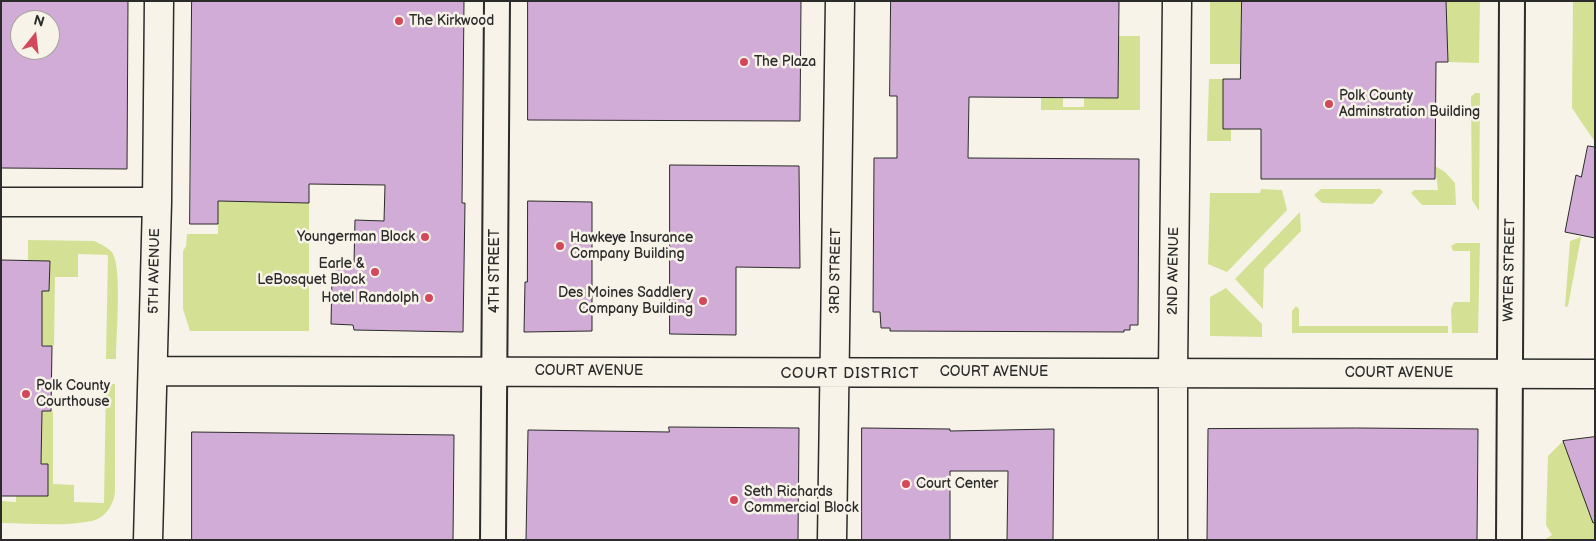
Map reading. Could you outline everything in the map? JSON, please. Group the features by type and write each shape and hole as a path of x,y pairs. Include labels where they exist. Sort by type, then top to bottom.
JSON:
{"street":[{"name":"5TH AVENUE","path":"148,540 157,202 159,1"},
{"name":"4TH STREET","path":"493,540 497,1"},
{"name":"3RD STREET","path":"832,540 840,1"},
{"name":"2ND AVENUE","path":"1173,540 1172,372 1177,1"},
{"name":"WATER STREET","path":"1509,540 1512,1"},
{"path":"1,202 157,202"},
{"name":"COURT AVENUE","path":"153,371 1595,374"}],"green space":[{"path":"1210,1 1242,1 1240,64 1210,64"},
{"path":"1446,1 1480,1 1479,63 1448,62"},
{"path":"1573,1 1595,1 1595,142 1572,108"},
{"path":"1119,36 1140,36 1140,110 1041,110 1041,98 1063,98 1063,107 1084,107 1084,98 1118,98"},
{"path":"1209,79 1223,79 1223,128 1231,129 1231,141 1207,141"},
{"path":"1475,93 1480,93 1479,211 1472,200 1471,97"},
{"path":"1435,166 1445,172 1455,183 1456,205 1422,205 1411,193 1414,190 1438,190"},
{"path":"1261,189 1282,190 1287,210 1227,272 1208,264 1210,193 1260,193"},
{"path":"1321,189 1380,189 1383,192 1373,204 1322,203 1314,195"},
{"path":"218,201 309,203 309,331 190,331 183,309 183,251 186,246 187,234 218,234"},
{"path":"1300,212 1301,231 1264,269 1263,309 1235,279"},
{"path":"1581,237 1568,306 1565,307 1570,241"},
{"path":"28,240 94,241 107,248 113,254 116,262 118,289 116,359 106,359 108,255 78,254 78,277 55,277 54,346 42,345 42,291 49,291 50,261 28,261"},
{"path":"1456,243 1480,243 1478,333 1452,333 1451,309 1454,302 1470,302 1470,251 1453,251 1451,246"},
{"path":"1226,288 1262,324 1262,337 1210,336 1210,297"},
{"path":"1296,306 1299,309 1299,326 1448,326 1448,333 1292,333 1292,311"},
{"path":"106,384 115,384 115,493 108,511 97,519 81,523 1,523 1,501 16,502 16,496 48,496 48,464 41,464 42,411 53,411 53,484 74,485 74,502 104,503"},
{"path":"1595,437 1595,540 1544,540 1552,535 1546,525 1548,456 1563,441"}],"building":[{"path":"1,1 128,1 127,169 1,168"},
{"path":"192,1 464,1 462,203 465,203 463,332 354,330 353,325 331,324 332,278 336,278 336,263 354,263 355,220 384,221 385,185 309,184 309,203 218,201 218,224 190,224"},
{"path":"528,1 801,1 800,121 528,120"},
{"path":"891,1 1119,1 1118,98 969,97 968,158 1139,159 1138,325 1130,325 1130,330 1124,330 1124,332 890,331 890,328 881,328 880,312 873,312 874,158 897,158 897,96 890,96"},
{"name":"Polk County Adminstration Building","path":"1242,1 1446,1 1448,62 1436,62 1435,179 1261,179 1261,129 1223,129 1223,79 1240,79"},
{"path":"1588,146 1595,147 1595,238 1565,232 1576,175 1581,177"},
{"path":"670,165 799,166 800,268 736,267 736,335 670,334"},
{"path":"528,201 592,202 592,331 524,332"},
{"name":"Polk County Courthouse","path":"1,260 50,261 49,291 42,291 42,346 52,346 51,411 42,411 41,464 48,464 48,496 1,496"},
{"path":"669,427 799,428 798,540 526,540 528,430 669,432"},
{"path":"862,428 950,429 950,431 1054,429 1053,540 1007,540 1008,471 950,471 950,540 862,540"},
{"path":"1208,429 1478,429 1477,540 1207,540"},
{"path":"192,432 454,435 453,540 192,540"},
{"path":"1595,437 1595,522 1593,523 1563,441"}],"place":[{"name":"The Kirkwood","path":"399,21"},
{"name":"The Plaza","path":"744,62"},
{"name":"Polk County Adminstration Building","path":"1329,104"},
{"name":"Youngerman Block","path":"425,237"},
{"name":"Hawkeye Insurance Company Building","path":"560,246"},
{"name":"Earle & LeBosquet Block","path":"375,272"},
{"name":"Hotel Randolph","path":"429,298"},
{"name":"Des Moines Saddlery Company Building","path":"703,301"},
{"name":"Polk County Courthouse","path":"26,394"},
{"name":"Court Center","path":"906,484"},
{"name":"Seth Richards Commercial Block","path":"734,500"}],"district":[{"name":"COURT DISTRICT","path":"850,374"}]}
